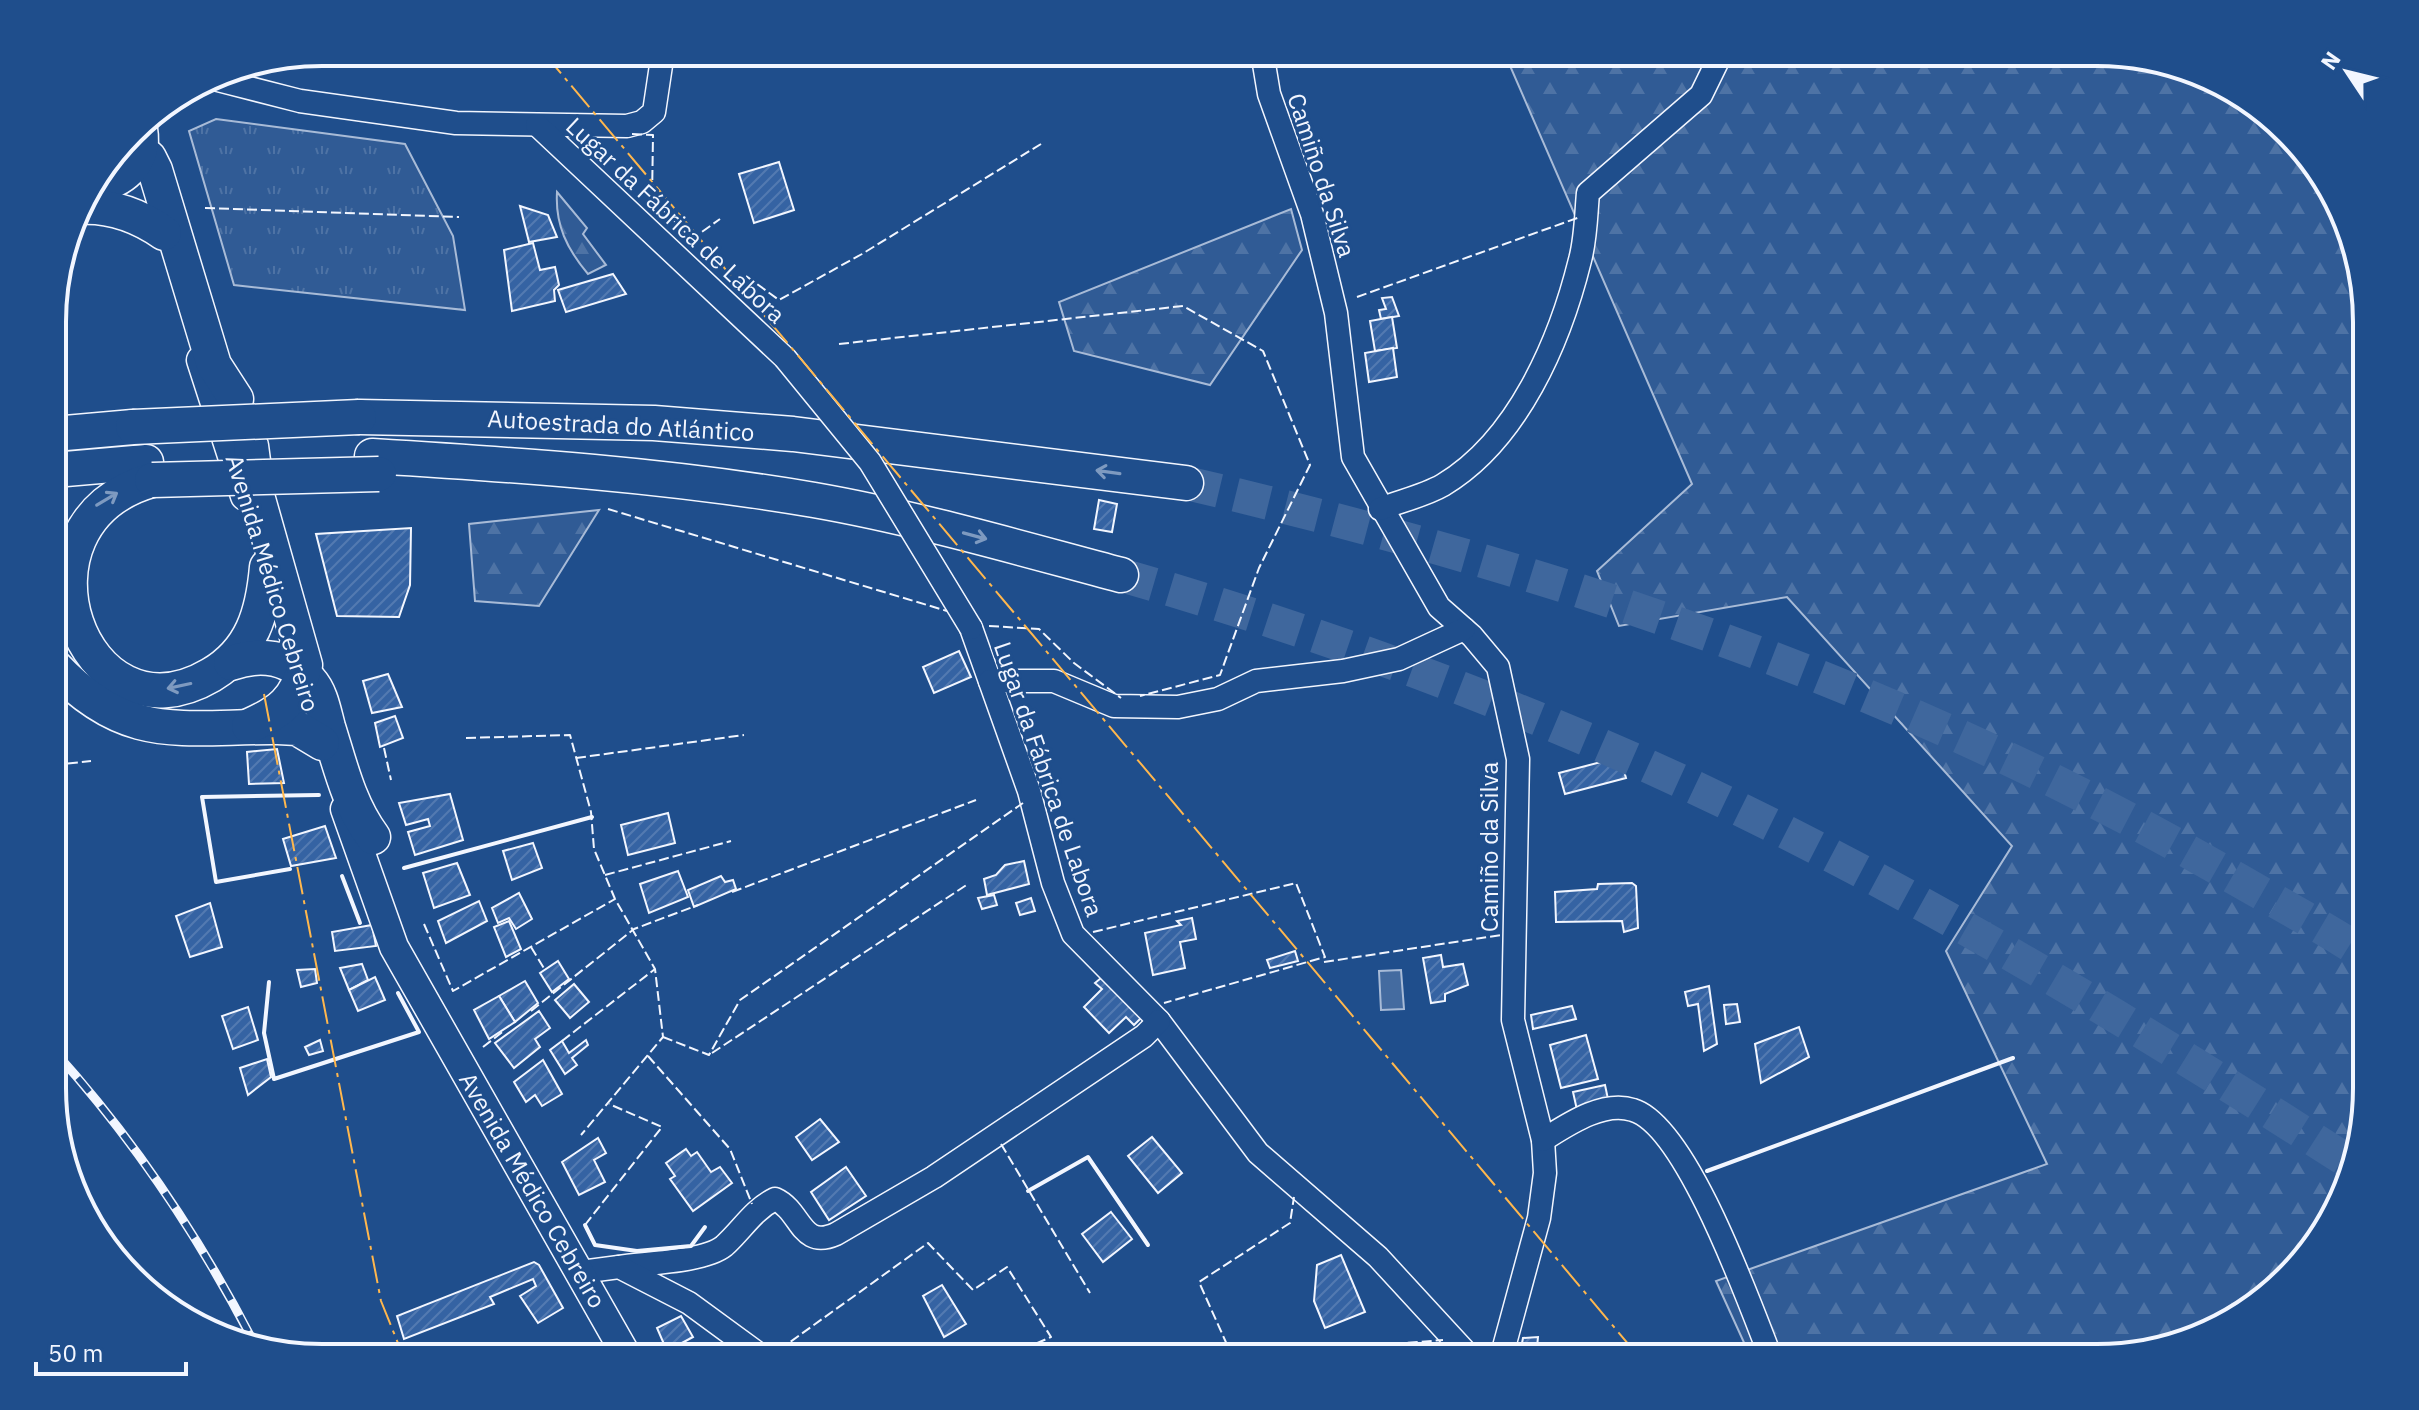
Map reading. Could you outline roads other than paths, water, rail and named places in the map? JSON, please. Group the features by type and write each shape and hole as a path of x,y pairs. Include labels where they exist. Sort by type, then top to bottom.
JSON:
{"highway":[{"path":"139,143 155,170 214,365 236,399"},
{"path":"106,184 115,183 129,172 133,149"},
{"path":"93,207 114,208 144,219 171,220"},
{"name":"Autoestrada do Atlántico","path":"66,432 132,418 354,409 654,423 793,434 1186,483"},
{"path":"66,411 132,418"},
{"path":"249,726 286,707 303,674 304,654 258,499 251,471 251,446"},
{"path":"66,470 375,465 814,500 963,532 1121,575"},
{"path":"66,539 87,511 149,471"},
{"path":"231,663 249,639 262,609 267,567"},
{"path":"66,624 73,641 92,663 111,676 145,690 179,689 250,656 267,656 287,662 303,674 316,690 356,810 373,837"},
{"path":"66,679 112,714 152,727 297,728 322,743"}],"main road":[{"path":"152,130 171,220"},
{"name":"Avenida Médico Cebreiro","path":"138,144 171,220 236,399 373,837 437,1023"},
{"name":"Avenida Médico Cebreiro","path":"171,220 267,567 303,674 322,743 394,947 620,1344"}],"street":[{"path":"537,125 627,126 642,122 654,112 661,66"},
{"name":"Camiño da Silva","path":"1264,66 1269,94 1312,214 1336,313 1353,457 1380,509 1439,607 1464,629 1498,667 1518,759 1513,1020 1543,1140 1545,1173 1539,1218 1505,1343"},
{"path":"1380,509 1442,485 1483,453 1521,404 1555,336 1581,258 1588,193 1701,95 1715,66"},
{"name":"Lugar da Fábrica de Labora","path":"232,83 331,106 456,123 537,125 785,358 877,473 971,628 1029,791 1053,883 1073,934 1159,1021 1258,1153 1378,1257 1458,1343"},
{"path":"990,681 1054,681 1114,706 1178,707 1218,699 1256,681 1343,671 1399,659 1464,629"},
{"path":"581,1272 696,1256 721,1248 753,1214 775,1199 785,1203 812,1237 823,1240 934,1177 1144,1036 1159,1021"},
{"path":"1543,1140 1569,1124 1608,1109 1633,1110 1660,1126 1677,1150 1729,1254 1765,1343"},
{"path":"619,1267 689,1303 745,1344"}],"tunnel":[{"path":"1186,483 1459,554 1593,595 1855,691 1983,747 2109,809 2352,947"},
{"path":"1121,575 1275,622 1428,676 1578,736 1725,802 1965,928 2197,1066 2343,1158"}],"railway":[{"path":"66,1065 162,1189 210,1263 249,1333"}]}
